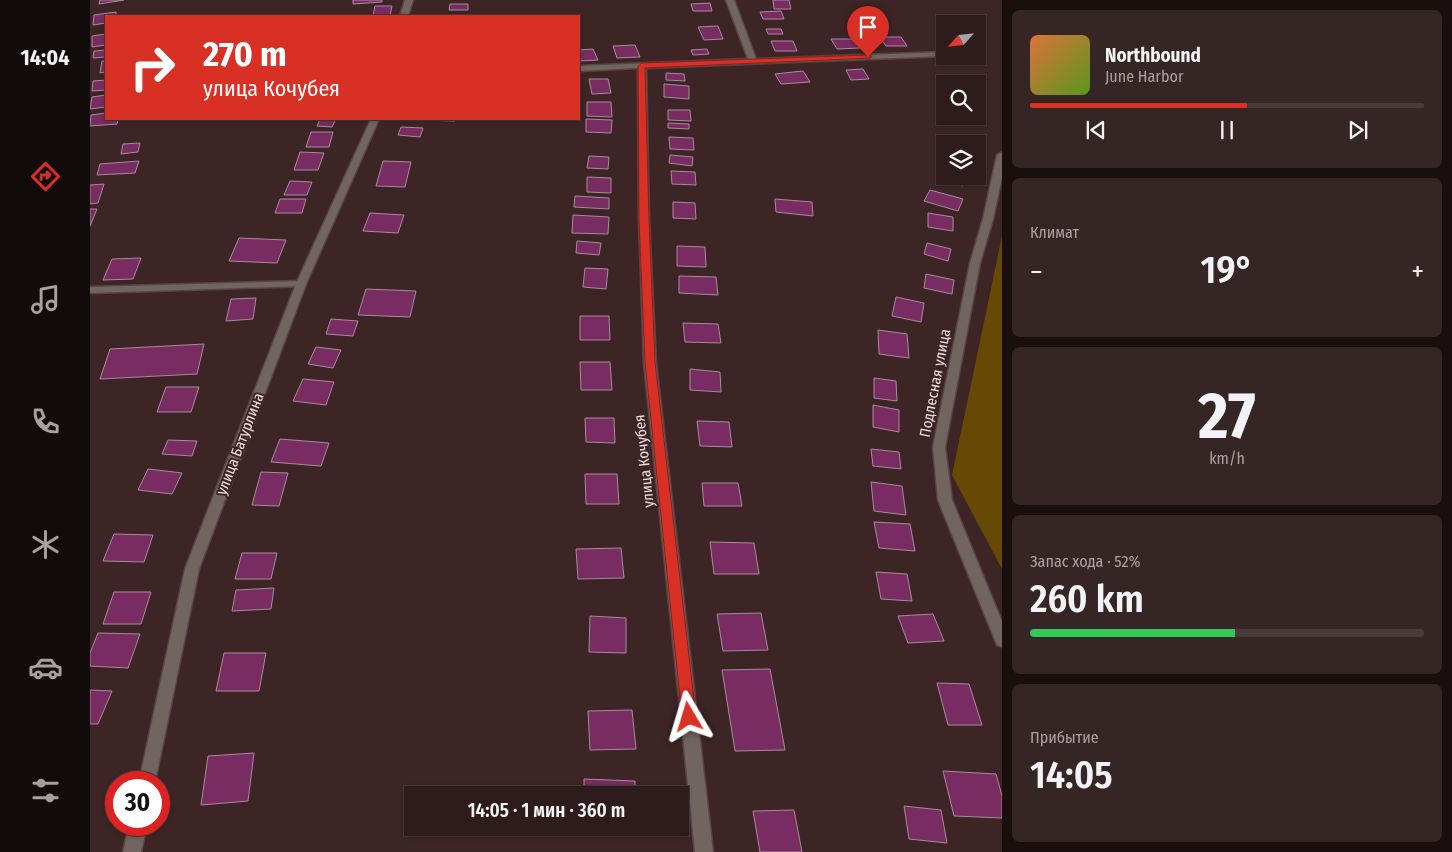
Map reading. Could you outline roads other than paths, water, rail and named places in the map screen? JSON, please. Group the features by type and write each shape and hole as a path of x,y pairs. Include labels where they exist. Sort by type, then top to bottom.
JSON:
{"street":[{"path":"404,15 409,0"},
{"path":"730,0 753,61"},
{"path":"580,68 936,54"},
{"name":"улица Кочубея","path":"642,66 644,220 650,362 704,852"},
{"name":"улица Батурлина","path":"149,771 192,569 301,284 375,120"},
{"name":"Подлесная улица","path":"1002,155 988,219 975,263 939,447 945,500 1002,640"},
{"path":"132,852 136,836"}],"lane":[{"path":"90,290 301,284"}]}
